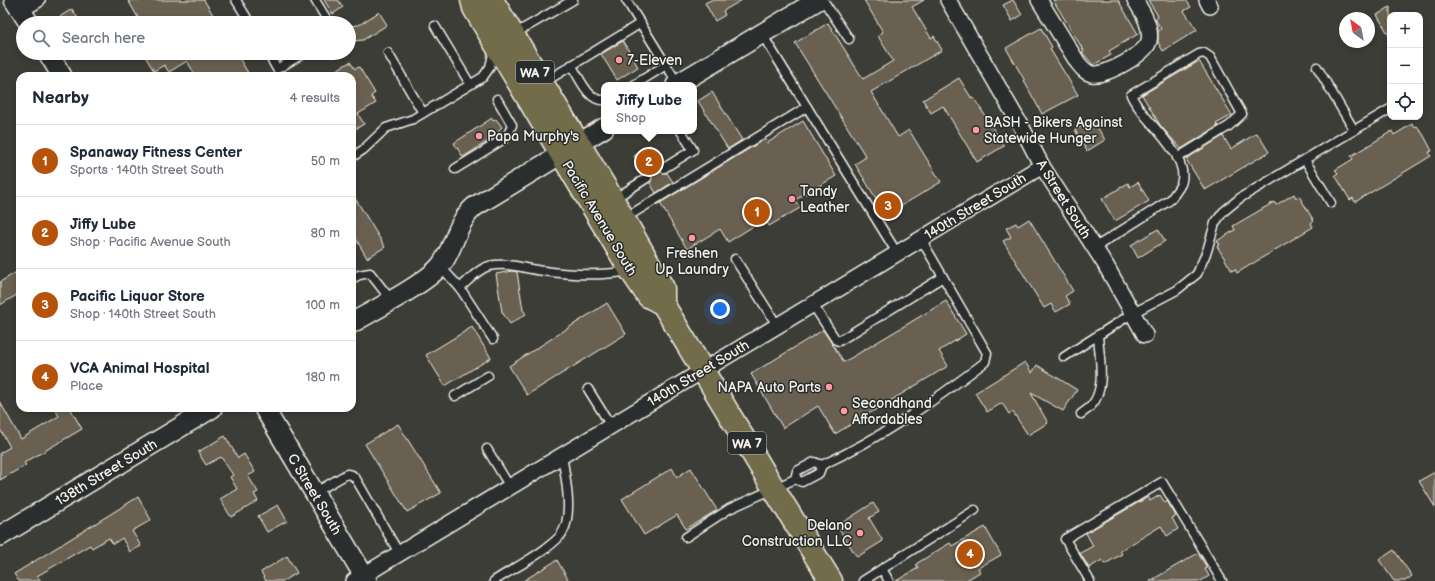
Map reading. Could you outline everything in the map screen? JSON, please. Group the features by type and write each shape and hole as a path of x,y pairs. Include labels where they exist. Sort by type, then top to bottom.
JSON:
{"main road":[{"name":"Pacific Avenue South","path":"472,0 474,8 504,38 542,83 570,149 612,200 663,288 664,304 774,489 831,581"},
{"name":"Pacific Avenue South","path":"492,0 504,38 570,149 632,270 648,296 664,304"}],"street":[{"path":"21,11 37,0"},
{"path":"682,82 818,0"},
{"name":"A Street South","path":"948,0 1021,126 1042,166 1094,248 1145,335"},
{"path":"1038,0 1072,54 1086,72 1097,74 1110,71 1143,50 1150,40 1148,27 1135,0"},
{"path":"52,60 60,72"},
{"path":"356,321 430,275 440,266 469,211 601,130"},
{"name":"140th Street South","path":"361,579 400,553 1042,166"},
{"name":"138th Street South","path":"0,536 205,412"},
{"name":"C Street South","path":"266,412 314,493 361,579"}],"lane":[{"path":"236,0 246,16"},
{"path":"315,0 325,16"},
{"path":"356,154 363,150 386,128 413,119 483,77 490,67 504,38 573,0"},
{"path":"626,0 675,82"},
{"path":"823,0 849,39"},
{"path":"542,83 641,23"},
{"path":"435,26 470,84"},
{"path":"762,34 897,253"},
{"path":"388,53 423,112"},
{"path":"1094,248 1170,200 1181,183 1182,172 1177,158 1131,95 1198,54 1204,53 1210,56 1242,114 1229,126 1177,158"},
{"path":"272,60 277,69 292,60"},
{"path":"571,65 591,96 601,101"},
{"path":"639,82 666,66"},
{"path":"1316,67 1354,130"},
{"path":"455,169 506,137 512,125 497,99"},
{"path":"623,219 807,107"},
{"path":"1064,357 1133,313 1177,290 1197,274 1208,251 1215,223 1223,212 1240,198 1387,111"},
{"path":"664,168 693,150 683,134"},
{"path":"1305,160 1331,203"},
{"path":"612,200 647,178"},
{"path":"795,479 797,471 814,462 822,464 847,453 935,400 986,362 987,353 920,239"},
{"path":"735,259 777,325"},
{"path":"460,288 477,273 488,266 503,265 563,274 603,276 632,270"},
{"path":"440,266 460,288 493,339"},
{"path":"356,276 370,273 390,300"},
{"path":"813,305 836,340 839,341 943,277"},
{"path":"1081,414 1091,406 1098,392 1100,382 1098,335"},
{"path":"455,396 488,376"},
{"path":"588,389 611,426"},
{"path":"487,449 510,487"},
{"path":"494,581 561,536 567,520 568,497 562,455"},
{"path":"686,537 729,509 795,479 802,482 819,473 822,464"},
{"path":"314,493 347,474 352,475 356,479 400,553"},
{"path":"1090,581 1065,539 1162,482 1222,581"},
{"path":"863,581 975,510"},
{"path":"882,569 889,581"}],"building":[{"path":"128,0 204,0 214,16 137,16"},
{"path":"324,0 338,0 343,7 333,14"},
{"path":"711,0 742,0 723,11 725,15 715,21 705,3"},
{"path":"864,0 924,0 912,7 931,38 934,36 942,50 871,92 898,137 909,130 941,182 886,215 855,164 866,157 795,43 828,23 863,79 893,61 878,36 883,32"},
{"path":"1013,0 1022,15 1012,21 1003,5"},
{"path":"1053,0 1118,0 1138,34 1109,51 1111,55 1093,65 1082,52 1084,51"},
{"path":"1148,0 1186,0 1191,7 1184,11 1197,30 1163,51 1158,42 1158,31 1161,29 1155,19 1158,16"},
{"path":"1390,7 1390,12 1387,12 1387,32 1377,15"},
{"path":"72,9 76,16 61,16"},
{"path":"379,12 387,25 363,40 356,41 356,25 359,25"},
{"path":"1041,28 1052,47 1050,49 1078,95 1042,114 1006,48"},
{"name":"7-Eleven","path":"623,41 638,67 617,80 601,54"},
{"path":"147,60 240,60 248,72 194,72 187,61 169,72 164,65 154,71"},
{"path":"1199,61 1232,115 1216,124 1218,126 1181,149 1160,125 1142,95"},
{"path":"350,62 355,69 359,67 375,93 371,96 376,103 358,114 364,124 356,129 356,72 333,72"},
{"name":"BASH - Bikers Against Statewide Hunger","path":"959,78 972,99 974,98 1004,146 977,162 943,106 931,113 923,100"},
{"path":"712,92 742,140 728,149 698,101"},
{"path":"492,118 493,121 496,119 502,127 499,130 501,133 463,157 454,143"},
{"path":"1093,120 1105,140 1087,151 1075,130"},
{"path":"803,121 836,176 795,200 800,208 769,226 765,219 728,242 720,229 687,249 660,203 765,139 767,143"},
{"path":"1412,124 1414,127 1417,126 1423,134 1432,151 1429,152 1431,156 1355,202 1353,198 1350,200 1335,175 1338,173 1335,170 1353,159 1351,156 1392,131 1394,135"},
{"path":"1257,133 1269,152 1205,190 1186,159 1223,136 1231,149"},
{"path":"650,145 661,163 659,171 662,173 667,173 673,182 656,193 650,183 652,175 649,173 644,173 634,156"},
{"path":"1138,182 1149,201 1115,221 1102,199 1128,183 1130,187"},
{"path":"1294,194 1296,198 1299,196 1314,221 1311,223 1313,227 1237,273 1235,269 1232,271 1217,246 1220,244 1217,241 1235,230 1233,226 1274,202 1276,205"},
{"path":"356,200 385,247 367,258 356,239"},
{"path":"1029,219 1073,291 1065,296 1070,304 1056,312 1051,304 1044,308 1003,241 1011,237 1006,228 1016,223 1018,226"},
{"path":"1158,229 1165,241 1138,258 1131,245"},
{"path":"512,271 517,272 523,310 526,314 510,324 502,312 496,274"},
{"path":"16,272 16,295 0,305 0,282"},
{"path":"946,301 966,334 939,351 948,366 835,434 818,406 783,428 751,374 823,330 844,362"},
{"path":"607,303 626,334 527,395 509,366"},
{"path":"472,327 491,358 445,386 426,355"},
{"path":"1025,362 1032,373 1037,365 1077,390 1063,411 1031,393 1048,423 1028,435 1013,412 1009,414 1002,403 987,412 975,393"},
{"path":"0,402 21,439 59,416 56,412 72,412 82,429 24,463 26,465 0,480 0,453 10,447 0,429"},
{"path":"398,424 441,493 407,512 365,444"},
{"path":"225,436 238,458 244,454 255,472 248,476 258,492 254,494 258,501 231,517 220,499 237,489 230,477 233,475 221,457 206,465 198,452"},
{"path":"672,468 677,477 691,468 717,510 686,529 677,515 644,535 622,499"},
{"path":"1435,472 1435,507 1419,481"},
{"path":"1160,495 1165,503 1167,501 1176,516 1172,518 1178,529 1167,536 1161,526 1120,551 1122,554 1105,564 1102,560 1089,568 1080,553 1093,546 1086,533 1148,497 1150,501"},
{"path":"138,497 151,520 132,531 141,546 130,552 122,538 113,544 109,538 92,548 90,545 37,576 41,581 19,581 14,574"},
{"name":"Delano Construction LLC","path":"873,503 879,512 869,518 883,541 857,557 837,526"},
{"path":"278,505 287,521 267,532 258,516"},
{"path":"985,527 1001,555 978,568 980,572 965,581 896,581 918,568 916,564 940,549 950,543 952,546"},
{"path":"1394,550 1412,576 1405,581 1394,581 1379,560"},
{"path":"1198,553 1207,568 1205,569 1209,576 1201,581 1150,581"},
{"path":"287,556 297,573 283,581 266,581 261,572"},
{"path":"557,560 569,581 523,581"}],"place":[{"name":"7-Eleven","path":"619,60"},
{"name":"BASH - Bikers Against Statewide Hunger","path":"976,130"},
{"name":"Papa Murphy's","path":"479,136"},
{"name":"Jiffy Lube","path":"649,162"},
{"name":"Tandy Leather","path":"792,199"},
{"name":"Pacific Liquor Store","path":"888,206"},
{"name":"Spanaway Fitness Center","path":"757,212"},
{"name":"Freshen Up Laundry","path":"692,238"},
{"name":"NAPA Auto Parts","path":"829,387"},
{"name":"Secondhand Affordables","path":"844,411"},
{"name":"Delano Construction LLC","path":"860,533"},
{"name":"VCA Animal Hospital","path":"970,554"}]}
